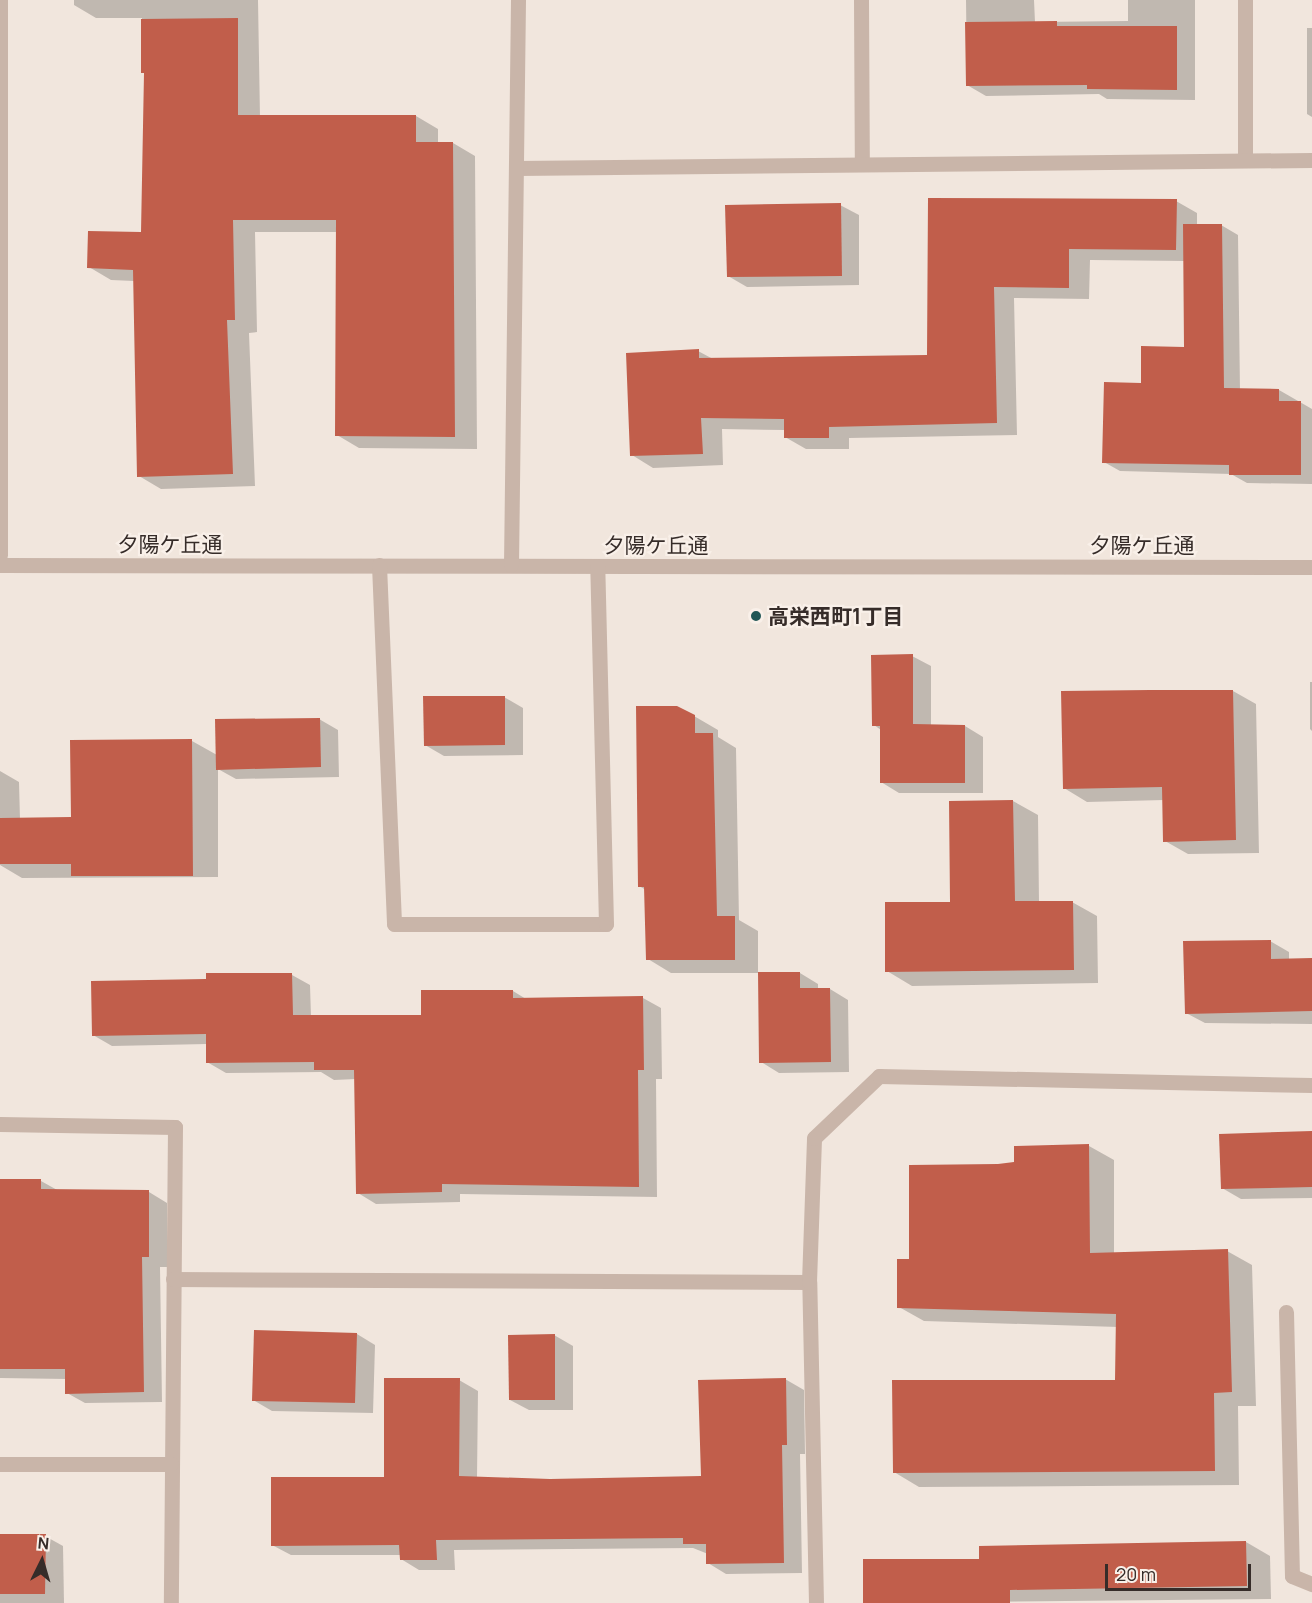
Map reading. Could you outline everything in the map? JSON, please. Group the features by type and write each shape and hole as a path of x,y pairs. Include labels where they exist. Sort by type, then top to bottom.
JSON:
{"street":[{"path":"0,0 2,315 0,555"},
{"path":"511,565 518,0"},
{"path":"861,0 862,164"},
{"path":"1245,0 1245,160"},
{"path":"517,168 1312,160"},
{"name":"夕陽ケ丘通","path":"0,565 1312,567"},
{"path":"379,565 394,924 606,924 597,566"},
{"path":"816,1603 809,1281 814,1138 879,1076 1312,1084"},
{"path":"0,1124 175,1127 171,1603"},
{"path":"173,1279 809,1281"},
{"path":"1286,1312 1292,1576 1312,1584"},
{"path":"0,1464 171,1464"}],"building":[{"path":"238,18 238,115 416,115 416,142 453,142 455,437 335,436 336,220 233,220 235,320 227,320 233,474 137,477 133,270 87,268 88,231 141,232 144,73 141,73 141,19"},
{"path":"1057,21 1057,26 1177,26 1177,90 1087,89 1087,85 966,86 965,22"},
{"path":"928,198 1177,199 1176,250 1069,249 1069,288 994,287 997,423 829,427 829,438 784,438 784,419 701,418 703,454 630,456 626,353 699,349 699,358 927,355"},
{"path":"841,203 842,276 727,277 725,205"},
{"path":"1183,224 1222,224 1224,388 1279,389 1279,401 1301,401 1301,475 1229,475 1229,465 1102,463 1104,382 1141,383 1141,346 1184,347"},
{"path":"913,654 913,724 965,725 965,783 880,783 880,726 872,726 871,655"},
{"path":"1233,690 1236,840 1163,842 1162,787 1063,789 1061,691"},
{"path":"423,696 505,696 505,745 424,746"},
{"path":"636,706 677,706 695,715 695,733 713,733 717,916 735,916 735,960 646,960 644,887 638,887"},
{"path":"320,718 321,767 216,770 215,719"},
{"path":"192,739 193,876 71,876 71,864 0,864 0,818 71,817 70,740"},
{"path":"1013,800 1015,901 1073,901 1074,970 885,972 885,902 950,902 949,801"},
{"path":"1271,940 1271,959 1312,958 1312,1011 1185,1014 1183,941"},
{"path":"758,972 800,972 800,988 830,988 831,1062 759,1063"},
{"path":"206,973 292,973 293,1015 421,1015 421,990 513,990 513,998 643,996 644,1070 638,1070 639,1187 442,1184 442,1192 356,1194 354,1070 314,1070 314,1062 206,1063 206,1034 92,1036 91,981 206,979"},
{"path":"1312,1131 1312,1187 1221,1189 1219,1134"},
{"path":"1089,1144 1090,1253 1228,1249 1232,1392 1214,1393 1215,1471 893,1473 892,1380 1115,1380 1116,1314 897,1308 897,1259 909,1259 909,1165 998,1164 1014,1162 1014,1146"},
{"path":"0,1179 41,1179 41,1189 149,1190 149,1257 142,1257 144,1392 65,1394 65,1369 0,1369"},
{"path":"254,1330 357,1333 355,1403 252,1401"},
{"path":"555,1334 555,1400 509,1400 508,1335"},
{"path":"384,1378 460,1378 459,1476 550,1479 701,1476 698,1380 786,1378 787,1445 782,1445 784,1563 706,1564 706,1544 683,1544 683,1538 436,1540 437,1560 400,1560 399,1545 271,1546 271,1477 384,1477"},
{"path":"0,1534 46,1534 45,1594 0,1594"},
{"path":"1246,1541 1247,1586 1010,1590 1010,1603 863,1603 863,1559 979,1559 979,1546"}],"place":[{"name":"高栄西町1丁目","path":"756,616"}]}
